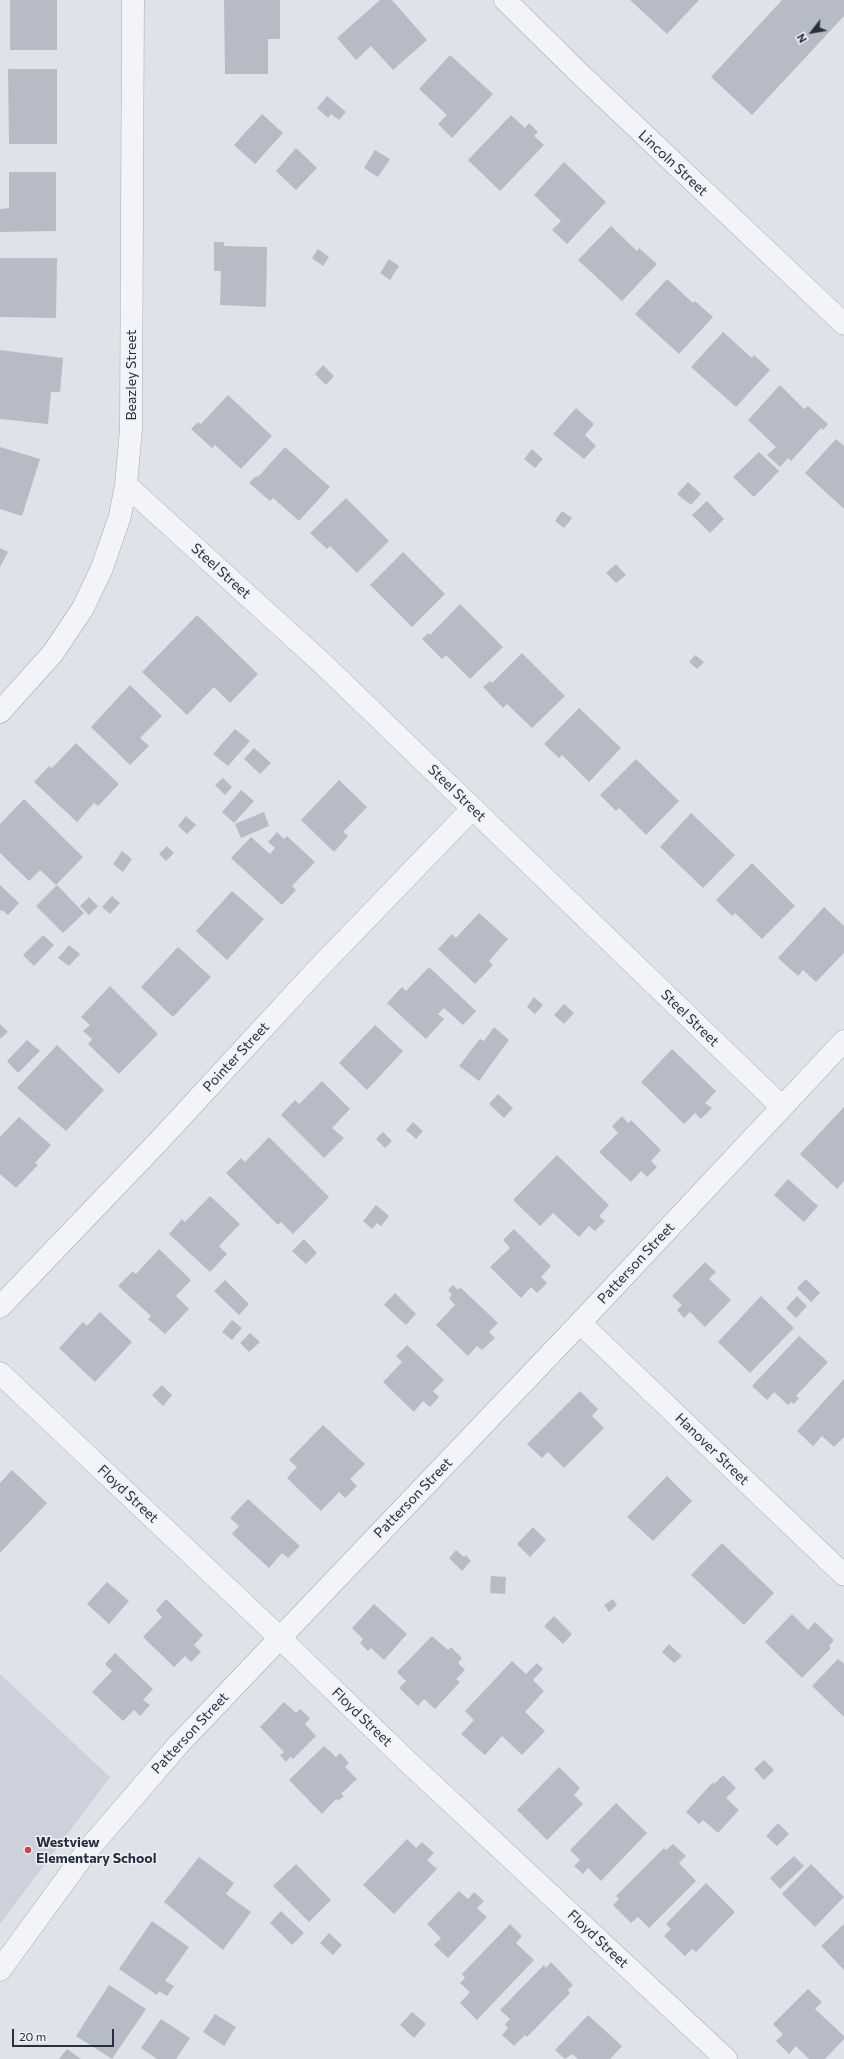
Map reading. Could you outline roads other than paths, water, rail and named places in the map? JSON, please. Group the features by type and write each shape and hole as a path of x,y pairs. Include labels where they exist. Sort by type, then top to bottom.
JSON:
{"street":[{"name":"Beazley Street","path":"0,712 53,653 83,608 102,568 120,516 126,485 131,429 133,0"},
{"name":"Lincoln Street","path":"504,0 844,324"},
{"name":"Steel Street","path":"126,485 322,662 782,1107"},
{"name":"Pointer Street","path":"0,1307 158,1142 313,974 473,808"},
{"name":"Patterson Street","path":"0,1970 86,1852 178,1745 580,1323 844,1041"},
{"name":"Hanover Street","path":"580,1323 844,1575"},
{"name":"Floyd Street","path":"0,1373 280,1638 406,1760 726,2059"}],"place":[{"name":"Westview Elementary School","path":"28,1850"}]}
